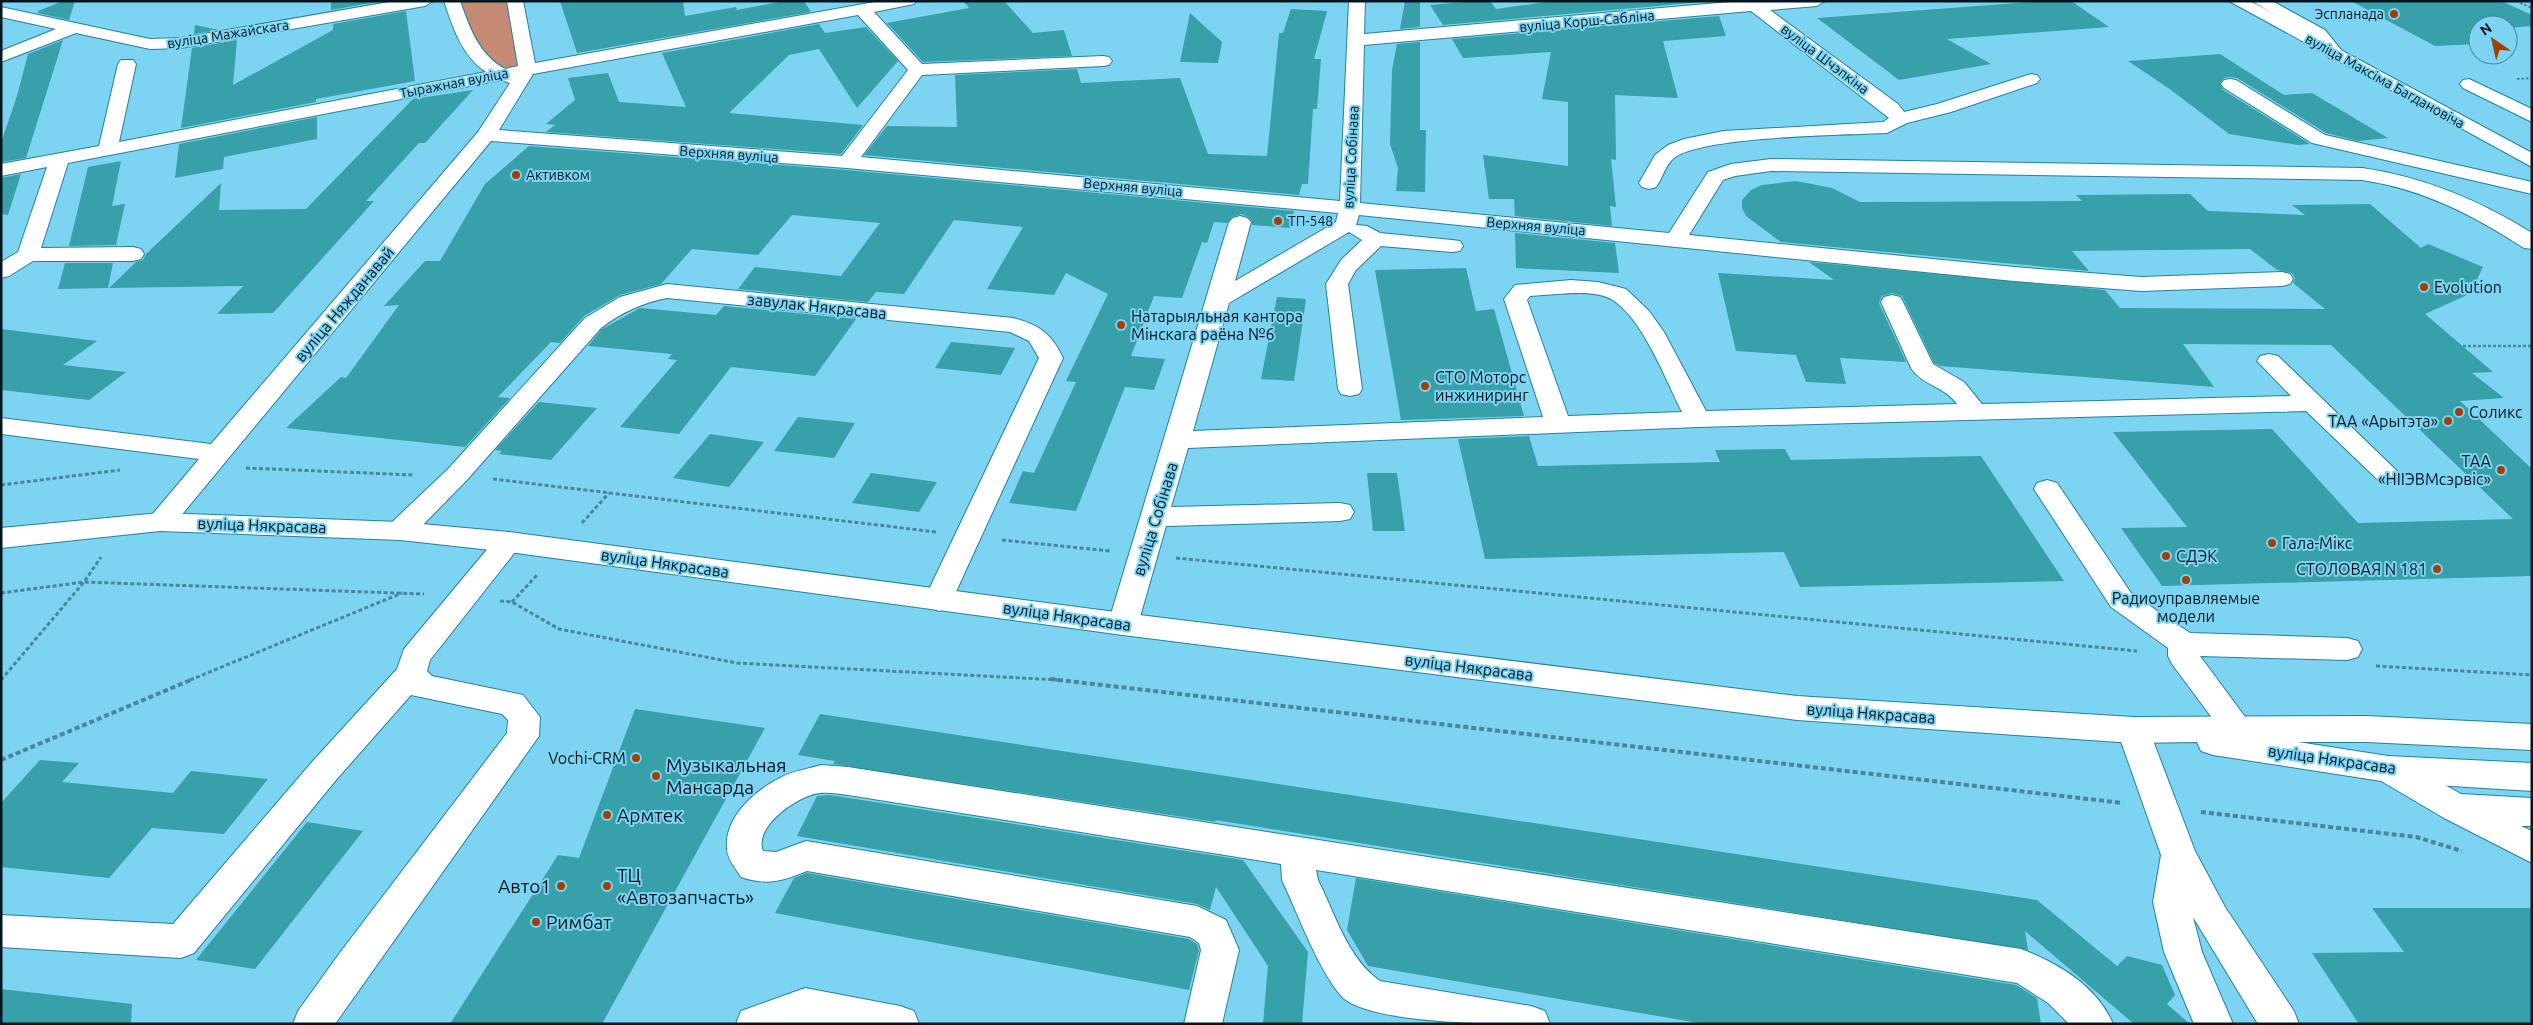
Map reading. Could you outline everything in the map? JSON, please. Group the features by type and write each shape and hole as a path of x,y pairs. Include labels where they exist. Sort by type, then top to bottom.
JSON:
{"street":[{"path":"3,13 38,1"},
{"name":"вуліца Мажайскага","path":"3,13 150,44 163,45 232,35 425,1"},
{"path":"452,1 475,55 482,63 517,75 515,1"},
{"name":"Тыражная вуліца","path":"1,170 908,1"},
{"name":"вуліца Собінава","path":"1220,300 1348,217 1357,40 1357,1"},
{"name":"вуліца Корш-Сабліна","path":"1357,40 1752,4 1817,1"},
{"name":"вуліца Максіма Багдановіча","path":"2237,1 2532,161"},
{"path":"2260,1 2318,34 2337,56"},
{"name":"вуліца Шчэпкіна","path":"1752,4 1891,108 1900,119"},
{"path":"863,10 917,70"},
{"path":"1,57 76,27"},
{"path":"847,162 917,70 1103,61"},
{"path":"108,149 127,64"},
{"name":"вуліца Няжданавай","path":"160,522 486,135 517,75"},
{"path":"1649,183 1663,157 1680,148 1700,141 1869,130 1887,127 1900,119 1944,108 2031,79"},
{"path":"2230,84 2319,139 2532,188"},
{"path":"2469,84 2532,116"},
{"name":"Верхняя вуліца","path":"486,135 847,162 1348,217 1676,239 1779,251 2141,284 2282,279"},
{"path":"28,255 60,158"},
{"path":"1676,239 1715,176 1731,170 1771,165 2362,174 2412,183 2443,193 2471,206 2532,243"},
{"path":"1348,217 1376,239 1452,246"},
{"name":"вуліца Собінава","path":"1124,624 1220,300 1240,222"},
{"path":"1350,389 1337,284 1340,275 1346,267 1376,239"},
{"path":"1,271 28,255 133,254"},
{"path":"1558,425 1515,299 1523,290 1599,289 1617,294 1624,299 1641,315 1698,419"},
{"name":"завулак Някрасава","path":"400,530 456,475 593,323 611,308 635,297 667,291 1013,325 1035,332 1046,345 1051,358 970,537 939,600"},
{"path":"1892,302 1923,368 1931,375 1954,386 1963,394 1975,413"},
{"path":"2269,362 2387,474"},
{"path":"1178,440 1698,419 2313,403"},
{"path":"1,426 212,460"},
{"path":"2047,489 2121,600 2184,650 2238,728"},
{"path":"1155,517 1340,512"},
{"name":"вуліца Някрасава","path":"1,538 160,522 400,530 509,542 1124,624 1797,708 2133,730 2238,728 2366,729 2532,737"},
{"path":"1,931 181,942 324,771 411,674 415,657 509,542"},
{"path":"2184,650 2358,658"},
{"path":"312,1024 352,966 523,736 524,717 512,704 422,686 411,674"},
{"path":"2133,730 2179,855 2212,918 2280,1024"},
{"name":"вуліца Някрасава","path":"2133,730 2388,769 2532,777"},
{"path":"2388,769 2532,848"},
{"path":"1202,1024 1220,950 1214,932 1197,922 806,856 777,867 753,866 744,850 747,827 765,806 792,787 821,778 2021,966 2044,976 2070,996 2094,1024"},
{"path":"2456,808 2532,812"},
{"path":"1300,853 1298,865 1307,898 1342,968 1357,987 1372,998 1531,1024"},
{"path":"2179,855 2171,902 2183,952 2214,1024"},
{"path":"755,1024 805,1006 900,1024"}],"path":[{"path":"2516,1 2532,8"},
{"path":"2463,346 2532,346"},
{"path":"212,460 366,474 456,475 970,537 1144,555 2184,650"},
{"path":"1,484 130,469"},
{"path":"1,680 84,582"},
{"path":"1,593 84,582 405,592 464,596 512,602 559,629 737,663 1035,677 2416,837 2469,853"},
{"path":"1,760 305,630 405,592"},
{"path":"2358,658 2532,674"}],"shaded area":[{"path":"452,1 515,1 527,65 495,72"}],"building":[{"path":"63,1 75,1 69,20 38,13 38,11"},
{"path":"331,1 383,1 331,10"},
{"path":"560,1 683,1 685,16 736,7 737,10 784,1 804,1 811,12 577,53"},
{"path":"963,1 1004,1 1033,33 1064,30 1072,56 923,62 887,23 969,8"},
{"path":"1405,1 1420,1 1420,27 1400,29"},
{"path":"1490,1 1496,9 1554,1 1714,1 1443,25 1430,5"},
{"path":"2043,1 2071,1 2109,27 1947,39 1991,64 1899,80 1817,18"},
{"path":"2351,1 2501,1 2532,15 2532,26 2518,27 2518,15 2468,15 2468,44 2435,46"},
{"path":"1291,9 1327,11 1314,59 1321,59 1317,109 1313,109 1308,184 1302,184 1299,195 864,155 887,126 957,127 955,75 1077,69 1081,83 1180,78 1208,154 1267,156 1279,33 1283,33"},
{"path":"406,11 415,81 316,99 316,102 181,128 192,48 237,40 233,85 333,30 333,24"},
{"path":"1190,13 1222,42 1218,63 1180,62"},
{"path":"1719,16 1726,36 1663,41 1678,98 1615,95 1616,160 1611,159 1616,207 1610,206 1612,226 1515,216 1514,199 1489,199 1483,155 1568,166 1568,102 1542,99 1551,52 1463,58 1452,39"},
{"path":"819,24 825,33 866,27 898,61 857,108 819,49 789,55 729,113 863,125 841,154 546,132 555,125 546,124 575,100 568,78 608,73 619,102 686,107 662,53"},
{"path":"195,25 219,30 194,34"},
{"path":"63,40 26,158 1,162 1,143 17,96 28,54"},
{"path":"1420,42 1420,130 1426,130 1425,192 1396,191 1398,168 1390,144 1392,70 1397,44"},
{"path":"2220,54 2284,95 2312,93 2388,138 2358,141 2326,133 2237,78 2230,77 2224,78 2220,83 2223,90 2310,144 2298,145 2229,134 2171,90 2128,61"},
{"path":"473,90 425,143 419,143 366,201 374,201 273,313 217,314 243,286 109,288 136,262 143,260 146,254 221,183 219,210 306,209 413,99"},
{"path":"317,117 317,139 224,157 223,169 175,178 179,144"},
{"path":"529,146 847,170 1294,211 1290,228 1252,225 1252,221 1248,217 1241,214 1232,217 1227,223 1214,222 1207,243 1202,242 1182,298 1154,296 1131,356 1165,359 1154,390 1125,387 1076,511 1009,503 1023,471 1034,473 1076,382 1066,381 1108,294 1066,273 1054,295 987,289 1023,227 954,220 904,294 876,292 868,302 738,289 755,267 841,276 880,223 792,215 758,255 692,249 661,284 620,295 584,316 560,343 551,342 498,397 510,398 465,447 286,428 341,377 346,378 399,305 384,306 425,261 440,261 485,184"},
{"path":"121,161 112,206 125,204 116,245 69,246 88,167"},
{"path":"21,174 8,215 1,214 1,178"},
{"path":"1796,181 1832,188 1860,202 2082,201 2076,195 2190,194 2208,211 2305,215 2292,205 2370,204 2421,248 2428,244 2483,267 2473,288 2465,296 2425,314 2493,372 2472,373 2504,398 2460,401 2532,469 2532,576 2162,586 2121,528 2187,527 2113,432 2272,429 2358,523 2513,519 2331,345 2183,344 2214,387 1940,366 1934,363 1902,296 1892,293 1882,296 1879,303 1906,362 1840,358 1846,384 1806,382 1796,355 1736,351 1718,273 1834,280 1809,262 2105,290 2120,308 2325,309 2293,283 2295,278 2292,273 2277,270 2250,249 2072,251 2089,271 1781,242 1746,216 1742,208 1742,200 1751,190 1762,185"},
{"path":"1515,233 1615,243 1619,273 1516,268"},
{"path":"65,263 113,263 108,288 58,289"},
{"path":"1466,268 1476,311 1494,309 1524,416 1401,420 1375,270"},
{"path":"1277,297 1306,299 1294,381 1261,379"},
{"path":"724,306 856,319 815,376 731,367 679,434 620,427 677,360 668,359 672,354 588,346 602,329 640,308 716,315"},
{"path":"1,329 97,341 63,365 126,372 89,400 1,390"},
{"path":"951,342 1015,348 1001,375 935,368"},
{"path":"539,402 597,408 551,460 499,454 502,451 495,450"},
{"path":"798,417 855,423 834,458 774,451"},
{"path":"710,434 764,442 729,487 673,478"},
{"path":"1529,436 1538,466 1720,462 1715,450 1785,449 1791,460 1981,456 2064,581 1800,587 1784,552 1485,559 1458,439"},
{"path":"871,473 937,482 919,512 852,503"},
{"path":"1367,473 1397,473 1405,531 1373,531"},
{"name":"ТЦ «Автозапчасть»","path":"635,709 765,728 602,1024 450,1024 558,855 579,858"},
{"path":"820,714 2037,900 2117,966 2127,956 2162,965 2175,995 2167,1004 2190,1024 2134,1024 2025,931 2028,950 1215,820 1216,822 833,764 835,761 798,755"},
{"path":"40,760 79,763 62,782 173,793 191,771 268,779 224,834 152,828 109,878 1,867 1,803"},
{"path":"830,795 1243,860 1308,952 1302,1024 1263,1024 1268,966 1216,887 1210,910 1197,904 797,836 817,796"},
{"path":"307,822 363,831 255,969 196,960"},
{"path":"807,873 1189,939 1197,944 1199,950 1189,990 775,913 794,878"},
{"path":"1356,878 2016,985 2037,998 2041,1024 1704,1024 1368,966 1347,930"},
{"path":"2372,908 2532,908 2532,1024 2359,1024 2312,953 2404,952"},
{"path":"1,989 132,1004 131,1024 1,1024"}],"place":[{"name":"Эспланада","path":"2394,14"},
{"name":"Активком","path":"516,175"},
{"name":"ТП-548","path":"1278,221"},
{"name":"Evolution","path":"2424,287"},
{"name":"Натарыяльная кантора Мінскага раёна №6","path":"1121,325"},
{"name":"СТО Моторс инжиниринг","path":"1425,386"},
{"name":"Соликс","path":"2459,412"},
{"name":"ТАА «Арытэта»","path":"2448,421"},
{"name":"ТАА «НІІЭВМсэрвіс»","path":"2501,470"},
{"name":"Гала-Мікс","path":"2272,543"},
{"name":"СДЭК","path":"2166,556"},
{"name":"СТОЛОВАЯ N 181","path":"2437,569"},
{"name":"Радиоуправляемые модели","path":"2186,580"},
{"name":"Vochi-CRM","path":"636,758"},
{"name":"Музыкальная Мансарда","path":"656,776"},
{"name":"Армтек","path":"607,815"},
{"name":"Авто1","path":"561,886"},
{"name":"ТЦ «Автозапчасть»","path":"607,886"},
{"name":"Римбат","path":"536,922"}]}
